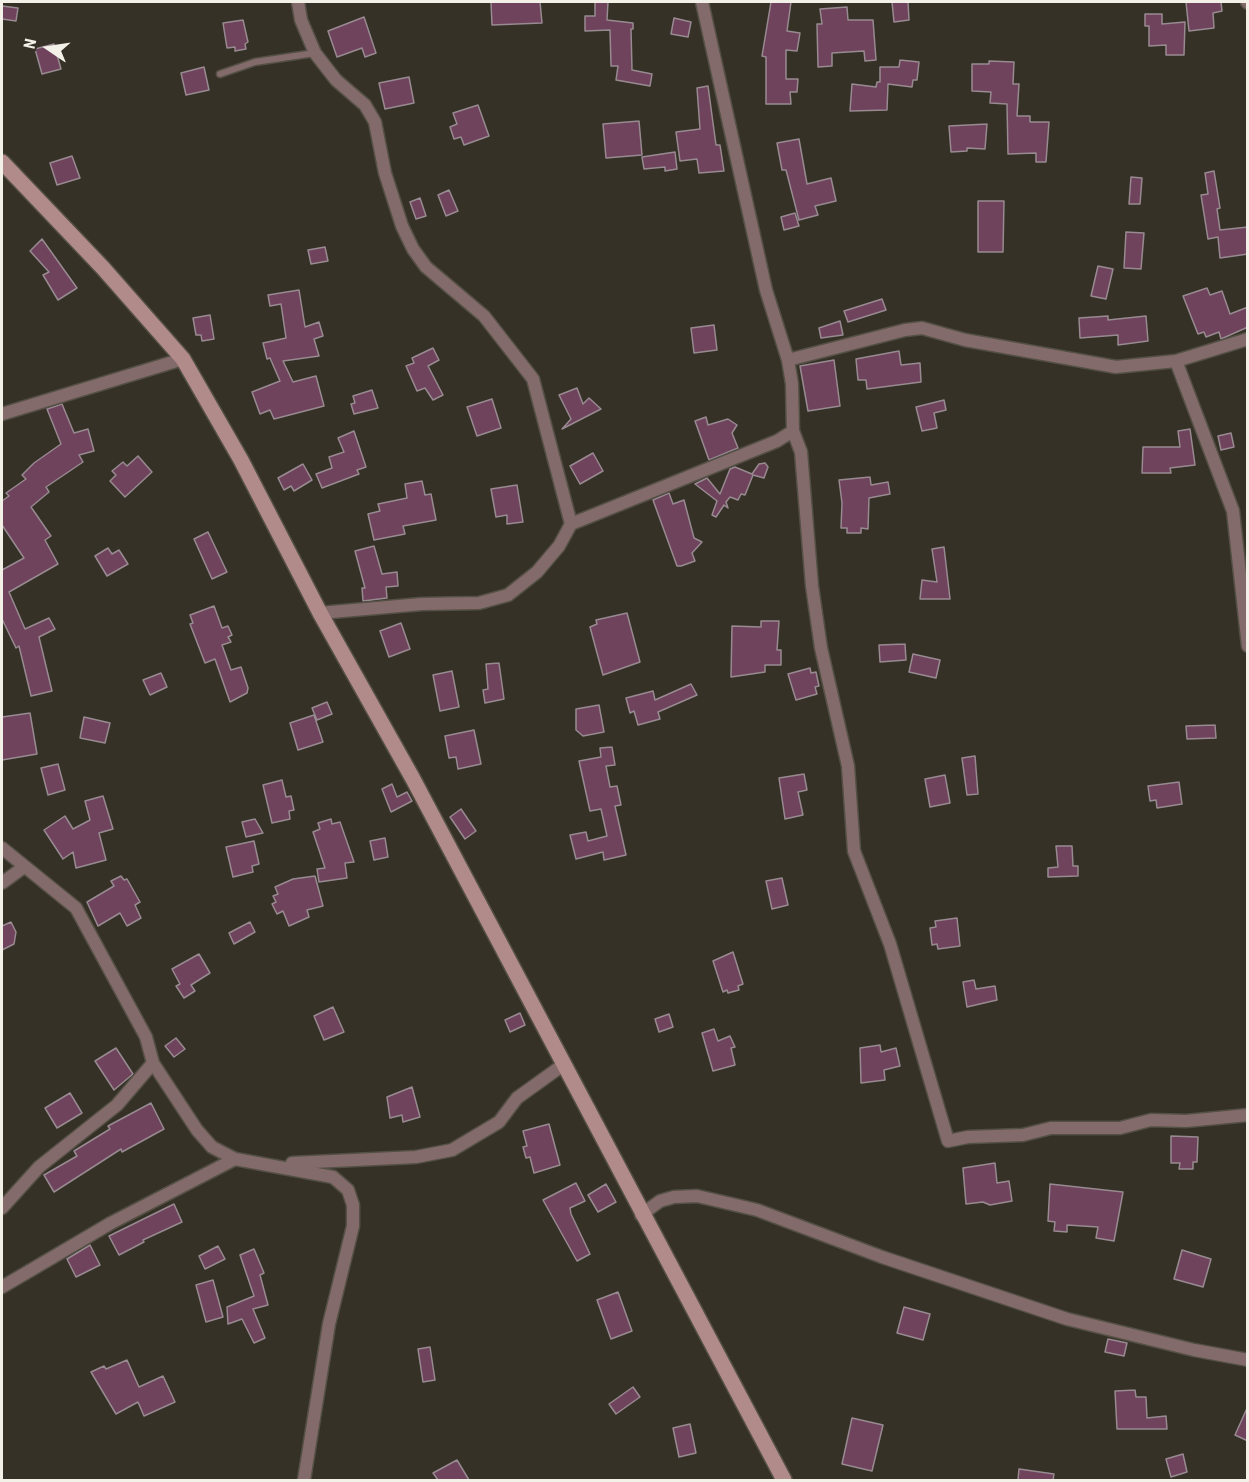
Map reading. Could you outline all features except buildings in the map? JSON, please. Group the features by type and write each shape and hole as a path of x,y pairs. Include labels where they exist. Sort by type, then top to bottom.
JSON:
{"street":[{"path":"298,2 301,20 315,53 336,80 365,105 375,122 385,173 402,226 413,249 426,267 484,316 533,379 571,524"},
{"path":"702,2 766,290 788,360 792,384 793,431 801,452 812,586 821,648 848,766 854,851 890,944 948,1141 968,1137 1023,1135 1051,1128 1119,1128 1151,1120 1186,1121 1248,1115"},
{"path":"2,162 103,268 183,359 242,460 320,613 413,779 641,1215 784,1480"},
{"path":"788,360 904,330 922,328 976,342 1116,367 1176,361 1248,339"},
{"path":"2,414 183,359"},
{"path":"1176,361 1233,511 1248,646"},
{"path":"320,613 422,604 479,603 508,595 537,572 559,546 571,524 777,441 793,431"},
{"path":"2,848 76,908 146,1037 153,1063 197,1130 212,1147 236,1159 311,1172 341,1181 348,1190 352,1205 353,1226 328,1324 304,1480"},
{"path":"2,883 24,867"},
{"path":"2,1208 39,1167 117,1105 153,1063"},
{"path":"269,1164 416,1157 452,1150 499,1122 518,1098 563,1065"},
{"path":"2,1287 111,1223 236,1159"},
{"path":"341,1181 344,1160"},
{"path":"641,1215 660,1201 674,1197 697,1196 757,1210 882,1257 1067,1319 1194,1350 1248,1359"}],"lane":[{"path":"220,74 255,62 315,53"}]}
